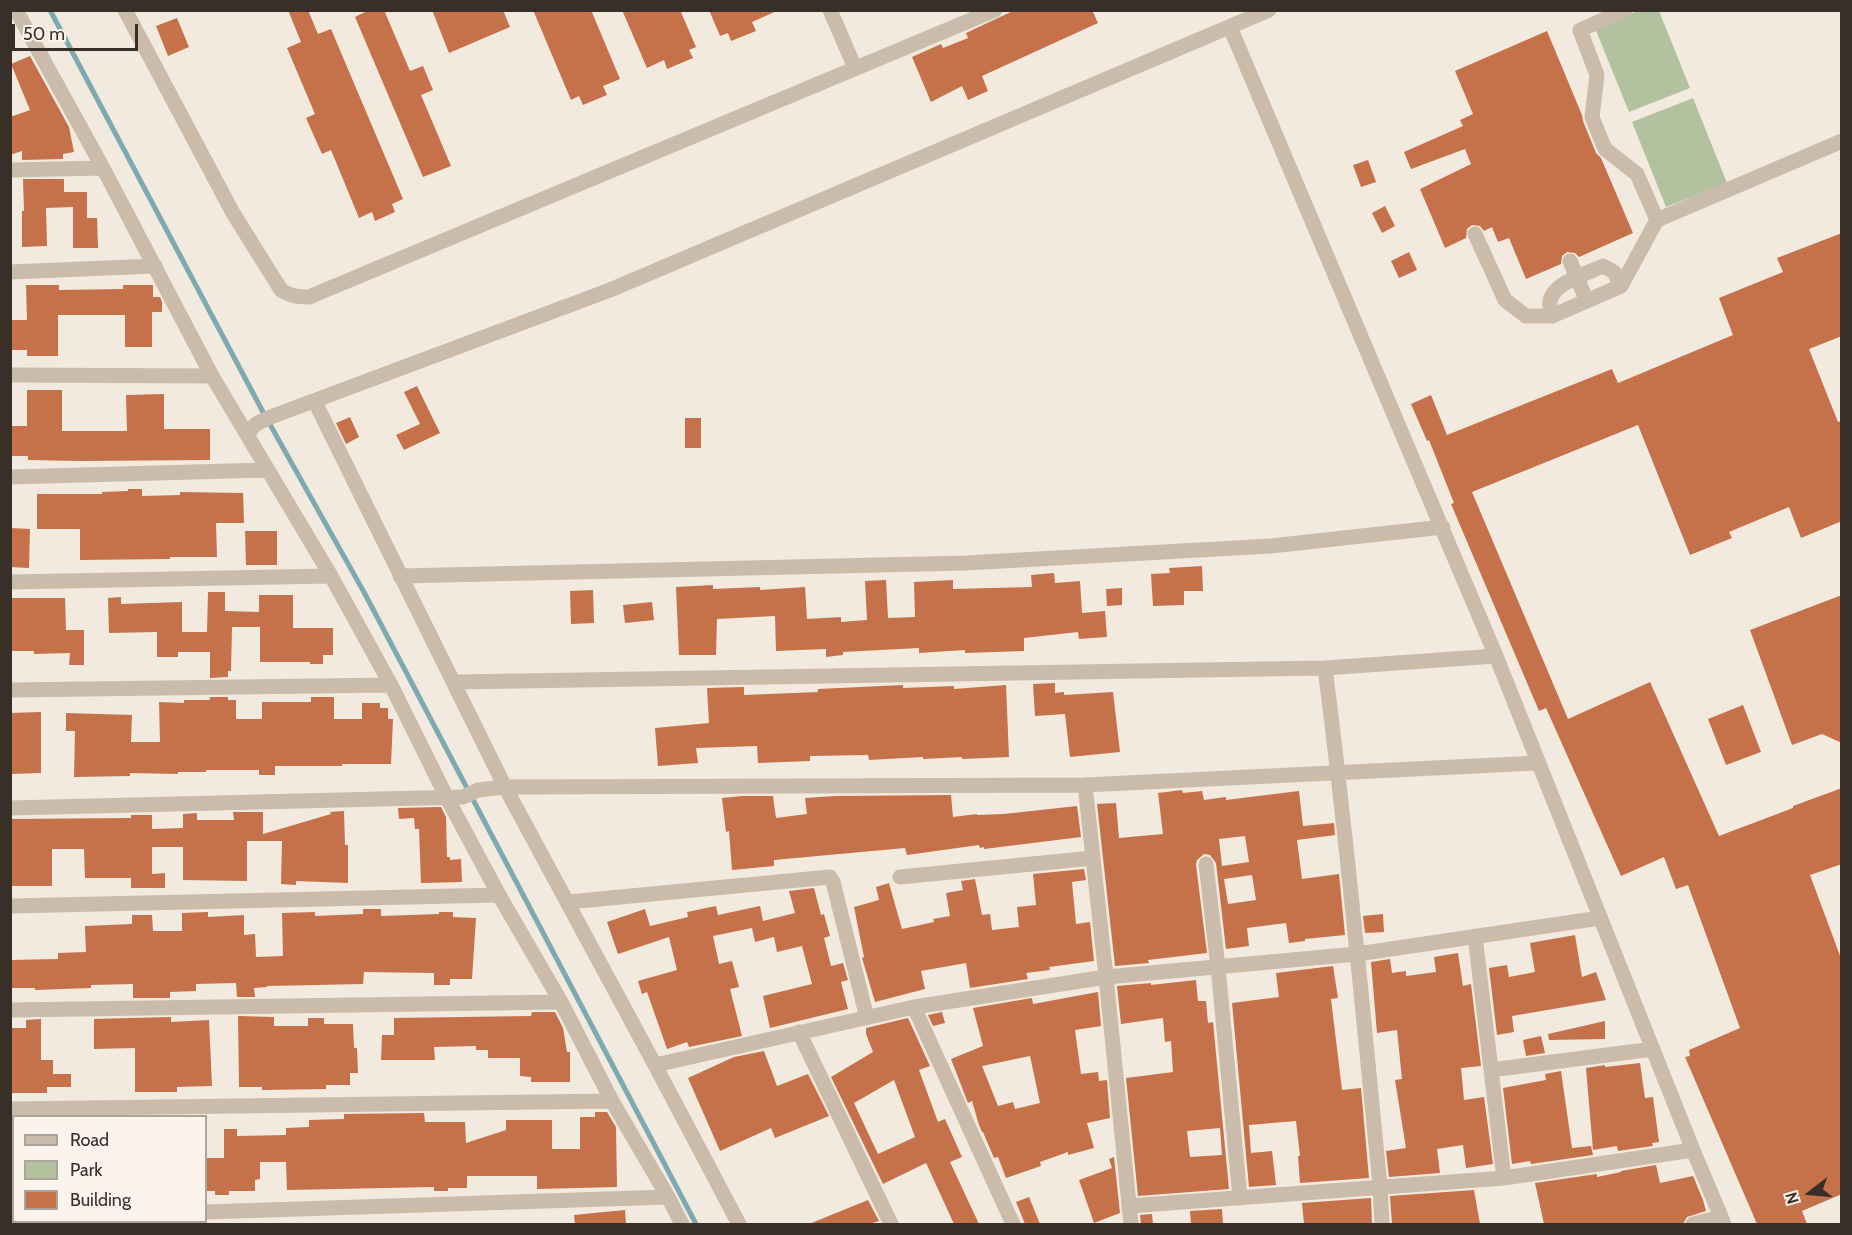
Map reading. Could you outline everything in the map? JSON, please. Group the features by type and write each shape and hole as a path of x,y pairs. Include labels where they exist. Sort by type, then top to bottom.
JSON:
{"street":[{"path":"16,10 103,168 212,376 251,429 266,470 331,576 391,685 447,798 499,895 561,1002 612,1101 682,1224"},
{"path":"125,10 233,213 281,290 289,295 302,297 309,297 995,10"},
{"path":"830,10 855,68"},
{"path":"251,429 308,404 609,290 1269,10"},
{"path":"1625,10 1580,30 1597,75 1592,117 1605,148 1637,174 1657,220"},
{"path":"1230,27 1443,527 1723,1221 1693,1224"},
{"path":"1475,234 1505,300 1526,316 1552,316 1621,286 1657,220 1842,141"},
{"path":"10,170 103,168"},
{"path":"1569,261 1587,301"},
{"path":"10,272 155,266"},
{"path":"1552,316 1549,303 1552,295 1562,284 1603,266 1614,272 1621,286"},
{"path":"10,375 212,376"},
{"path":"308,404 455,682 505,787 739,1224"},
{"path":"10,477 266,470"},
{"path":"400,576 966,563 1271,546 1443,527"},
{"path":"10,582 331,576"},
{"path":"455,682 1325,668 1496,656"},
{"path":"1325,668 1339,773 1358,954 1382,1224"},
{"path":"10,690 391,685"},
{"path":"10,808 463,798 478,790 505,787 1085,785 1537,763"},
{"path":"1085,785 1131,1224"},
{"path":"900,877 1093,858"},
{"path":"1206,864 1240,1198"},
{"path":"568,902 830,878 833,882 867,1018"},
{"path":"10,906 499,895"},
{"path":"655,1065 914,1007 1106,977 1358,954 1600,918"},
{"path":"1475,936 1504,1178"},
{"path":"10,1010 561,1002"},
{"path":"914,1007 1013,1224"},
{"path":"799,1032 891,1224"},
{"path":"1491,1070 1653,1049"},
{"path":"10,1109 612,1101"},
{"path":"1129,1206 1504,1178 1693,1150"},
{"path":"207,1212 668,1197"}],"green space":[{"path":"1638,11 1659,11 1690,88 1629,112 1595,28"},
{"path":"1693,98 1727,183 1666,207 1632,122"}],"building":[{"path":"288,10 308,10 318,34 331,29 403,199 392,204 395,212 375,221 372,212 359,218 331,150 322,154 306,118 315,114 287,48 301,42"},
{"path":"369,10 384,10 410,71 423,66 433,90 421,95 451,166 423,177 355,17"},
{"path":"432,10 503,10 510,27 449,53"},
{"path":"533,10 591,10 620,79 603,86 607,95 583,105 579,96 571,100"},
{"path":"622,10 680,10 696,47 689,50 693,58 667,69 664,60 647,68"},
{"path":"709,10 779,10 752,22 756,31 731,41 728,33 720,36"},
{"path":"1015,10 1092,10 1098,23 982,76 988,91 968,100 962,86 931,102 912,57 941,44 943,48 968,38 966,33"},
{"path":"177,18 189,47 168,56 156,26"},
{"path":"1547,31 1596,153 1601,158 1633,233 1579,257 1575,253 1567,252 1562,256 1561,264 1526,279 1509,238 1498,242 1492,227 1484,231 1480,226 1472,225 1467,229 1466,238 1445,248 1420,189 1471,164 1465,149 1411,169 1404,152 1463,126 1460,120 1473,114 1455,71"},
{"path":"30,56 69,127 74,152 63,154 63,159 22,160 22,151 10,155 10,117 30,110 11,64"},
{"path":"1368,160 1376,182 1361,187 1353,165"},
{"path":"23,179 64,179 64,192 87,192 87,218 97,218 98,248 73,248 73,207 46,208 47,246 22,247"},
{"path":"1385,206 1395,226 1382,233 1372,213"},
{"path":"1842,233 1842,336 1809,349 1838,422 1842,421 1842,521 1801,538 1789,507 1729,532 1732,538 1690,555 1638,425 1472,492 1568,719 1650,682 1719,836 1842,788 1842,864 1810,875 1842,961 1842,1194 1802,1211 1807,1224 1757,1224 1685,1057 1690,1056 1689,1050 1740,1028 1688,885 1676,889 1664,857 1621,876 1546,708 1539,711 1451,504 1454,503 1429,440 1427,441 1411,404 1431,395 1447,435 1612,369 1618,383 1733,335 1719,298 1783,272 1777,258"},
{"path":"1409,252 1417,270 1399,278 1391,261"},
{"path":"26,285 59,285 59,290 123,289 123,285 153,285 153,297 160,297 162,312 152,312 152,347 125,347 125,315 58,315 58,356 27,356 27,350 10,350 10,320 27,320"},
{"path":"417,386 440,433 404,450 396,435 420,424 404,392"},
{"path":"27,390 62,390 62,431 127,431 126,395 164,394 164,429 210,429 210,460 28,460 28,456 10,456 10,426 27,426"},
{"path":"350,417 359,437 346,444 336,423"},
{"path":"685,418 701,418 701,448 685,448"},
{"path":"128,489 142,489 142,496 180,495 180,492 243,493 244,523 216,523 217,557 170,557 170,559 80,560 80,529 37,529 37,494 102,494 102,492 128,491"},
{"path":"10,528 30,529 29,568 10,567"},
{"path":"245,531 277,531 277,565 246,565"},
{"path":"1202,566 1203,591 1184,591 1184,605 1153,606 1151,574 1170,573 1169,568"},
{"path":"1054,573 1055,583 1080,581 1082,613 1105,611 1107,637 1079,639 1078,632 1024,638 1024,651 965,653 965,650 919,653 919,648 843,652 843,655 826,657 826,649 776,651 775,616 717,619 716,655 679,655 676,587 713,585 713,589 760,587 760,590 805,587 807,619 841,617 841,622 867,620 865,581 886,580 888,618 915,617 914,582 953,580 953,589 1032,587 1031,575"},
{"path":"1122,588 1122,605 1107,606 1106,589"},
{"path":"593,590 594,623 571,624 570,591"},
{"path":"208,592 225,592 225,611 259,612 259,595 293,595 293,628 333,628 333,655 323,655 323,664 260,662 260,627 232,627 231,671 228,671 228,677 210,678 210,652 178,652 178,657 157,657 157,632 109,633 108,598 121,597 121,604 182,602 182,632 207,632"},
{"path":"1842,595 1842,743 1822,734 1792,745 1750,630"},
{"path":"10,598 65,598 66,630 84,630 84,665 69,665 70,653 34,654 34,651 10,651"},
{"path":"652,602 654,620 625,623 623,605"},
{"path":"1055,683 1055,693 1064,692 1064,695 1113,692 1120,752 1070,757 1065,714 1035,716 1033,684"},
{"path":"903,685 903,688 954,686 954,689 1006,685 1009,757 923,759 923,757 869,760 868,755 810,756 810,761 758,763 757,746 696,748 698,763 658,766 655,728 709,723 707,688 744,687 744,695"},
{"path":"210,697 228,697 228,700 236,700 236,719 262,719 262,702 311,702 311,697 334,697 334,719 362,719 362,703 380,703 380,708 388,708 388,719 393,719 391,764 275,766 275,775 259,775 259,770 206,770 206,772 178,772 178,774 130,773 130,776 74,777 75,731 66,731 66,713 132,715 131,742 160,742 159,702 184,703 184,700 210,700"},
{"path":"1743,705 1761,752 1726,765 1708,719"},
{"path":"41,712 41,773 10,774 10,713"},
{"path":"1182,790 1183,793 1202,791 1204,800 1226,797 1226,800 1299,791 1303,826 1334,823 1335,835 1297,840 1302,879 1339,874 1345,935 1289,943 1286,923 1247,928 1249,946 1226,949 1216,863 1210,855 1204,854 1197,860 1196,865 1207,953 1115,966 1097,804 1116,803 1119,838 1163,834 1158,793","holes":["1245,836 1249,862 1222,866 1219,839","1252,875 1256,900 1228,904 1224,879"]},
{"path":"951,795 953,817 1077,806 1081,837 984,849 979,845 907,855 905,848 774,860 774,866 732,870 729,831 726,832 722,798 773,796 776,818 807,814 805,798"},
{"path":"441,807 446,817 447,857 450,857 450,860 461,859 462,882 421,883 419,829 415,829 414,818 399,819 398,808"},
{"path":"344,811 345,845 348,845 348,883 296,881 296,885 281,884 282,841 247,841 247,881 183,880 183,847 152,847 152,874 165,873 165,888 131,888 131,878 85,878 84,849 52,849 52,886 10,886 10,819 131,818 131,815 152,815 152,829 183,828 183,814 197,813 197,820 234,820 233,812 263,812 263,834 331,814 330,812"},
{"path":"1084,869 1086,880 1072,882 1076,924 1090,922 1094,961 1049,967 1050,970 1026,973 1028,979 970,988 966,963 921,971 925,989 875,1002 862,958 864,957 854,907 879,900 876,887 889,883 902,929 950,916 946,893 963,890 961,881 975,879 982,915 990,914 992,930 1019,927 1017,907 1036,905 1033,874"},
{"path":"814,888 821,915 824,914 830,936 824,938 831,966 843,963 848,980 841,982 848,1009 770,1028 763,996 812,984 802,946 777,952 774,937 755,942 752,928 713,936 719,964 732,961 739,987 730,989 742,1036 689,1047 687,1042 667,1049 647,992 642,994 638,981 677,970 669,937 618,954 607,922 645,909 650,926 688,917 687,912 716,906 718,915 760,906 763,921 795,913 789,891"},
{"path":"363,909 381,909 381,916 453,912 453,917 476,918 472,979 450,979 450,985 434,985 434,973 364,972 363,984 267,986 254,988 255,997 237,997 236,983 196,984 196,991 170,992 170,998 133,998 133,984 35,990 35,988 10,988 10,960 58,959 58,953 86,952 85,926 132,924 132,915 152,915 153,931 182,931 182,913 208,912 208,917 244,915 244,935 255,934 256,957 283,956 282,913 315,912 315,916 363,914"},
{"path":"1383,914 1384,932 1365,933 1363,916"},
{"path":"1575,935 1582,977 1596,972 1606,1000 1512,1016 1514,1032 1497,1035 1489,968 1507,965 1509,977 1535,972 1530,943"},
{"path":"1458,953 1463,986 1471,984 1481,1066 1461,1068 1464,1100 1484,1097 1493,1164 1466,1168 1463,1145 1437,1149 1440,1173 1389,1177 1386,1151 1406,1148 1395,1080 1402,1079 1397,1030 1377,1033 1371,962 1390,959 1392,973 1406,971 1406,976 1436,972 1434,957"},
{"path":"1333,966 1338,998 1331,999 1342,1090 1361,1088 1369,1178 1300,1183 1296,1121 1249,1125 1251,1153 1272,1151 1276,1185 1249,1187 1232,1003 1279,997 1276,973"},
{"path":"1196,980 1198,1001 1206,1001 1208,1023 1213,1022 1229,1189 1138,1196 1126,1078 1173,1072 1171,1041 1165,1042 1163,1018 1121,1024 1117,986 1151,983 1151,985","holes":["1220,1128 1222,1155 1190,1157 1187,1131"]},
{"path":"1098,992 1101,1026 1075,1030 1081,1074 1098,1072 1099,1081 1107,1080 1110,1118 1087,1123 1094,1148 1068,1155 1068,1152 1040,1162 1041,1166 1006,1178 998,1157 994,1158 982,1132 972,1101 968,1103 951,1059 983,1046 973,1008 1032,998 1033,1004","holes":["1030,1056 1040,1103 1015,1109 1013,1102 998,1106 982,1066"]},
{"path":"532,1012 555,1012 563,1028 567,1052 570,1052 570,1082 531,1082 531,1077 520,1076 520,1058 488,1058 488,1050 476,1050 476,1046 434,1047 435,1060 381,1060 382,1035 394,1035 394,1018 531,1016"},
{"path":"942,1012 945,1023 933,1026 928,1015"},
{"path":"238,1016 274,1017 274,1026 308,1026 308,1018 324,1018 324,1024 353,1024 358,1073 350,1073 350,1085 326,1085 326,1089 262,1090 262,1087 239,1087"},
{"path":"171,1017 171,1022 209,1020 212,1086 177,1087 177,1092 135,1092 135,1048 94,1049 94,1019"},
{"path":"908,1018 930,1066 919,1070 938,1122 945,1119 962,1157 950,1162 979,1224 954,1224 926,1163 883,1184 831,1077 873,1052 866,1028","holes":["894,1080 915,1137 878,1154 854,1103"]},
{"path":"41,1019 41,1060 53,1060 53,1074 71,1074 71,1087 47,1087 47,1093 10,1093 10,1028 26,1028 26,1020"},
{"path":"1605,1021 1605,1039 1549,1040 1548,1034"},
{"path":"1541,1036 1545,1053 1526,1056 1523,1040"},
{"path":"764,1051 777,1086 808,1074 829,1116 775,1138 771,1128 720,1151 688,1078 734,1057"},
{"path":"1640,1063 1645,1098 1653,1097 1659,1142 1652,1143 1653,1146 1618,1151 1617,1146 1593,1150 1586,1068"},
{"path":"1561,1071 1572,1148 1591,1146 1593,1155 1531,1164 1530,1161 1512,1164 1503,1088 1546,1080 1545,1074"},
{"path":"595,1112 607,1112 616,1127 617,1187 537,1189 537,1176 467,1176 467,1188 448,1188 448,1191 434,1191 434,1187 287,1190 286,1162 260,1162 260,1179 255,1180 255,1191 229,1191 229,1195 215,1195 215,1191 207,1191 207,1158 224,1158 224,1129 237,1129 237,1136 286,1135 286,1128 309,1127 309,1120 344,1119 344,1114 424,1113 425,1122 465,1122 466,1143 506,1130 506,1120 552,1120 552,1149 580,1149 580,1117 595,1117"},
{"path":"1114,1157 1120,1213 1094,1223 1079,1180 1112,1168 1109,1159"},
{"path":"1656,1165 1660,1183 1693,1176 1706,1211 1687,1217 1683,1224 1544,1224 1535,1183 1597,1174 1597,1177"},
{"path":"1474,1190 1480,1224 1392,1224 1390,1196"},
{"path":"1029,1197 1040,1224 1025,1224 1016,1202"},
{"path":"1371,1198 1372,1224 1304,1224 1302,1203"},
{"path":"868,1200 879,1221 869,1224 809,1224"},
{"path":"1222,1209 1223,1224 1191,1224 1190,1211"},
{"path":"625,1210 626,1224 575,1224 574,1215"},
{"path":"1152,1214 1153,1224 1141,1224 1140,1215"}],"waterway":[{"path":"50,10 263,412 365,594 696,1224"}]}
